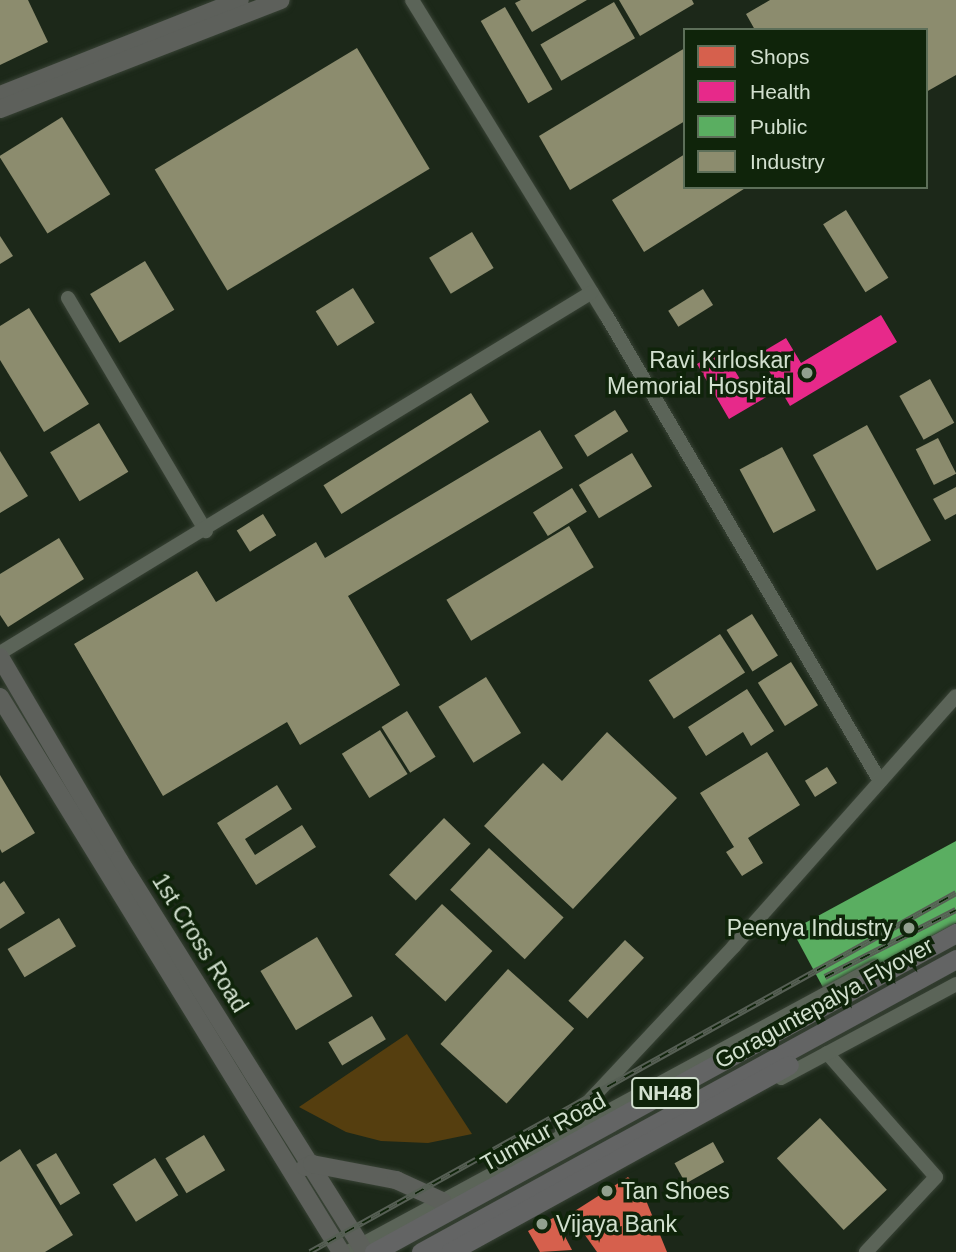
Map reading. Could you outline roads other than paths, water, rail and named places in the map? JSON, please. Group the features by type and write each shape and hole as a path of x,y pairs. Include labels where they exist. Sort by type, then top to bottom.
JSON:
{"highway":[{"name":"Tumkur Road","path":"362,1250 956,933"},
{"name":"Goraguntepalya Flyover","path":"393,1252 956,945"},
{"name":"Goraguntepalya Flyover","path":"421,1252 956,959"},
{"name":"NH48","path":"450,1252 956,974"}],"main road":[{"path":"0,109 155,41 240,0"},
{"path":"0,95 281,0"},
{"name":"1st Cross Road","path":"0,655 119,860 312,1164 362,1250"},
{"name":"1st Cross Road","path":"0,697 341,1252"},
{"path":"293,1173 312,1164 396,1180 442,1201"}],"street":[{"path":"412,0 592,292 880,781"},
{"path":"0,655 592,292"},
{"path":"68,298 206,531"},
{"path":"554,1139 956,696"},
{"path":"362,1250 442,1201 554,1139 956,923"},
{"path":"464,1252 956,984"},
{"path":"827,1053 936,1177 866,1252"}],"railway":[{"path":"310,1252 956,893"},
{"path":"825,977 956,910"}],"place":[{"name":"Ravi Kirloskar Memorial Hospital","path":"807,373"},
{"name":"Peenya Industry","path":"909,928"},
{"name":"Tan Shoes","path":"607,1191"},
{"name":"Vijaya Bank","path":"542,1224"}]}
